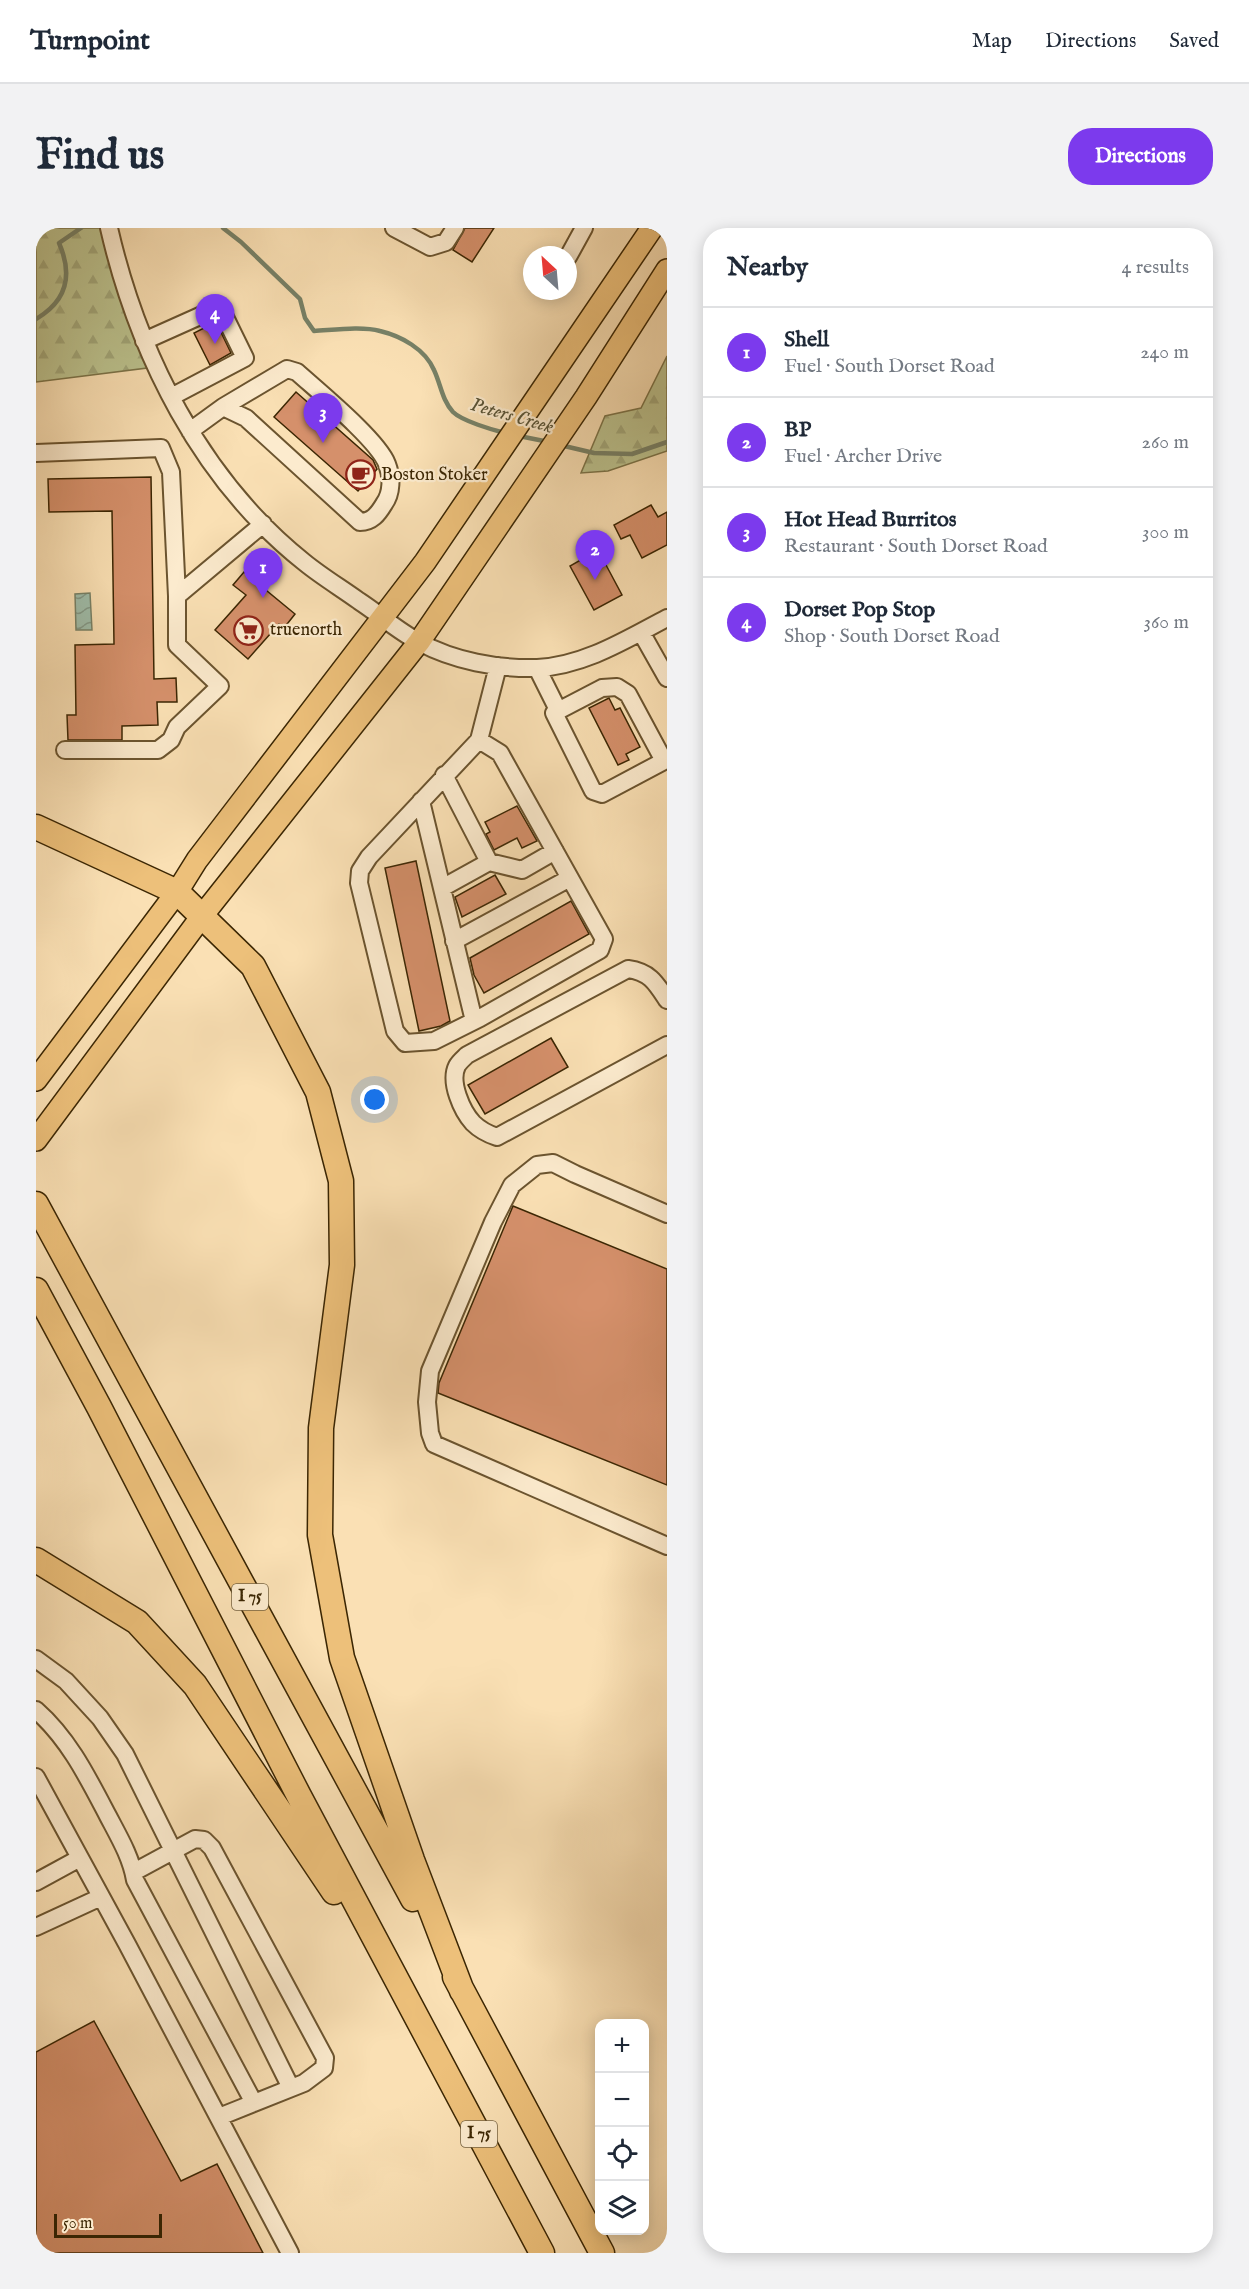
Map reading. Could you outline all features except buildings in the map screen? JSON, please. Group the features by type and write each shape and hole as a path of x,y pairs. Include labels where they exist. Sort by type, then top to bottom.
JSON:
{"highway":[{"path":"36,827 177,892 253,966 318,1092 341,1181 342,1264 321,1428 320,1535 342,1658 412,1860 462,1991"},
{"name":"I 75","path":"36,1204 602,2253"},
{"name":"I 75","path":"36,1290 99,1407 299,1796 542,2253"},
{"path":"36,1560 137,1622 195,1685 416,2015"}],"main road":[{"path":"38,1077 177,892 197,860 425,562 652,228"},
{"path":"36,1140 202,916 419,642 586,397 667,270"}],"street":[{"path":"109,228 124,288 144,341 190,431 223,478 263,524 303,562 419,642 468,661 498,666 537,668 567,664 597,653 667,618"},
{"path":"394,228 430,248 446,242 455,228"},
{"path":"574,246 584,228"},
{"path":"144,341 220,307 245,358 171,397"},
{"path":"190,431 223,408 276,375 287,369 297,372 348,418 378,450 387,463 390,489 388,498 372,519 360,522 246,418 223,408"},
{"path":"36,453 161,448 171,472 177,645 220,686 177,727 171,740 158,750 65,750"},
{"path":"177,596 263,524"},
{"path":"641,632 667,678"},
{"path":"479,740 500,753 603,939 600,950 474,1021 434,1041 405,1043 395,1031 359,883 360,871 369,857 479,740 498,666"},
{"path":"537,668 558,710"},
{"path":"618,687 628,694 666,761 602,794 593,790 554,713 558,710 602,688 618,687"},
{"path":"444,775 489,862"},
{"path":"421,801 474,1021"},
{"path":"442,888 489,862 522,870 555,851"},
{"path":"454,941 570,878"},
{"path":"667,1000 654,979 641,971 628,969 467,1055 457,1067 455,1080 459,1099 472,1121 486,1133 497,1137 667,1045"},
{"path":"667,1214 553,1162 537,1165 512,1185 493,1222 430,1371 427,1402 430,1433 434,1444 667,1546"},
{"path":"36,1659 66,1681 99,1718 124,1754 291,2088"},
{"path":"36,1710 52,1725 82,1766 128,1854 135,1880 254,2103"},
{"path":"36,1777 290,2253"},
{"path":"134,1872 195,1839 204,1840 212,1848 325,2058 324,2068 315,2076 219,2117"},
{"path":"36,1882 83,1864"},
{"path":"36,1927 101,1897"}],"green space":[{"path":"36,228 109,228 155,367 36,382"},
{"path":"667,356 667,451 608,471 581,473 605,416 641,408"}],"water":[{"path":"90,593 92,630 76,630 75,594"}],"waterway":[{"name":"Peters Creek","path":"36,319 55,304 64,286 66,266 59,243 81,228"},
{"name":"Peters Creek","path":"223,228 241,242 300,299 305,318 314,331 373,330 388,333 412,344 430,362 444,397 453,412 470,422 505,433"},
{"name":"Peters Creek","path":"519,436 549,442"},
{"name":"Peters Creek","path":"560,445 594,453 632,454 667,442"}],"place":[{"name":"Dorset Pop Stop","path":"215,344"},
{"name":"Hot Head Burritos","path":"323,443"},
{"name":"Boston Stoker","path":"360,475"},
{"name":"BP","path":"595,580"},
{"name":"Shell","path":"263,598"},
{"name":"truenorth","path":"249,630"}]}
